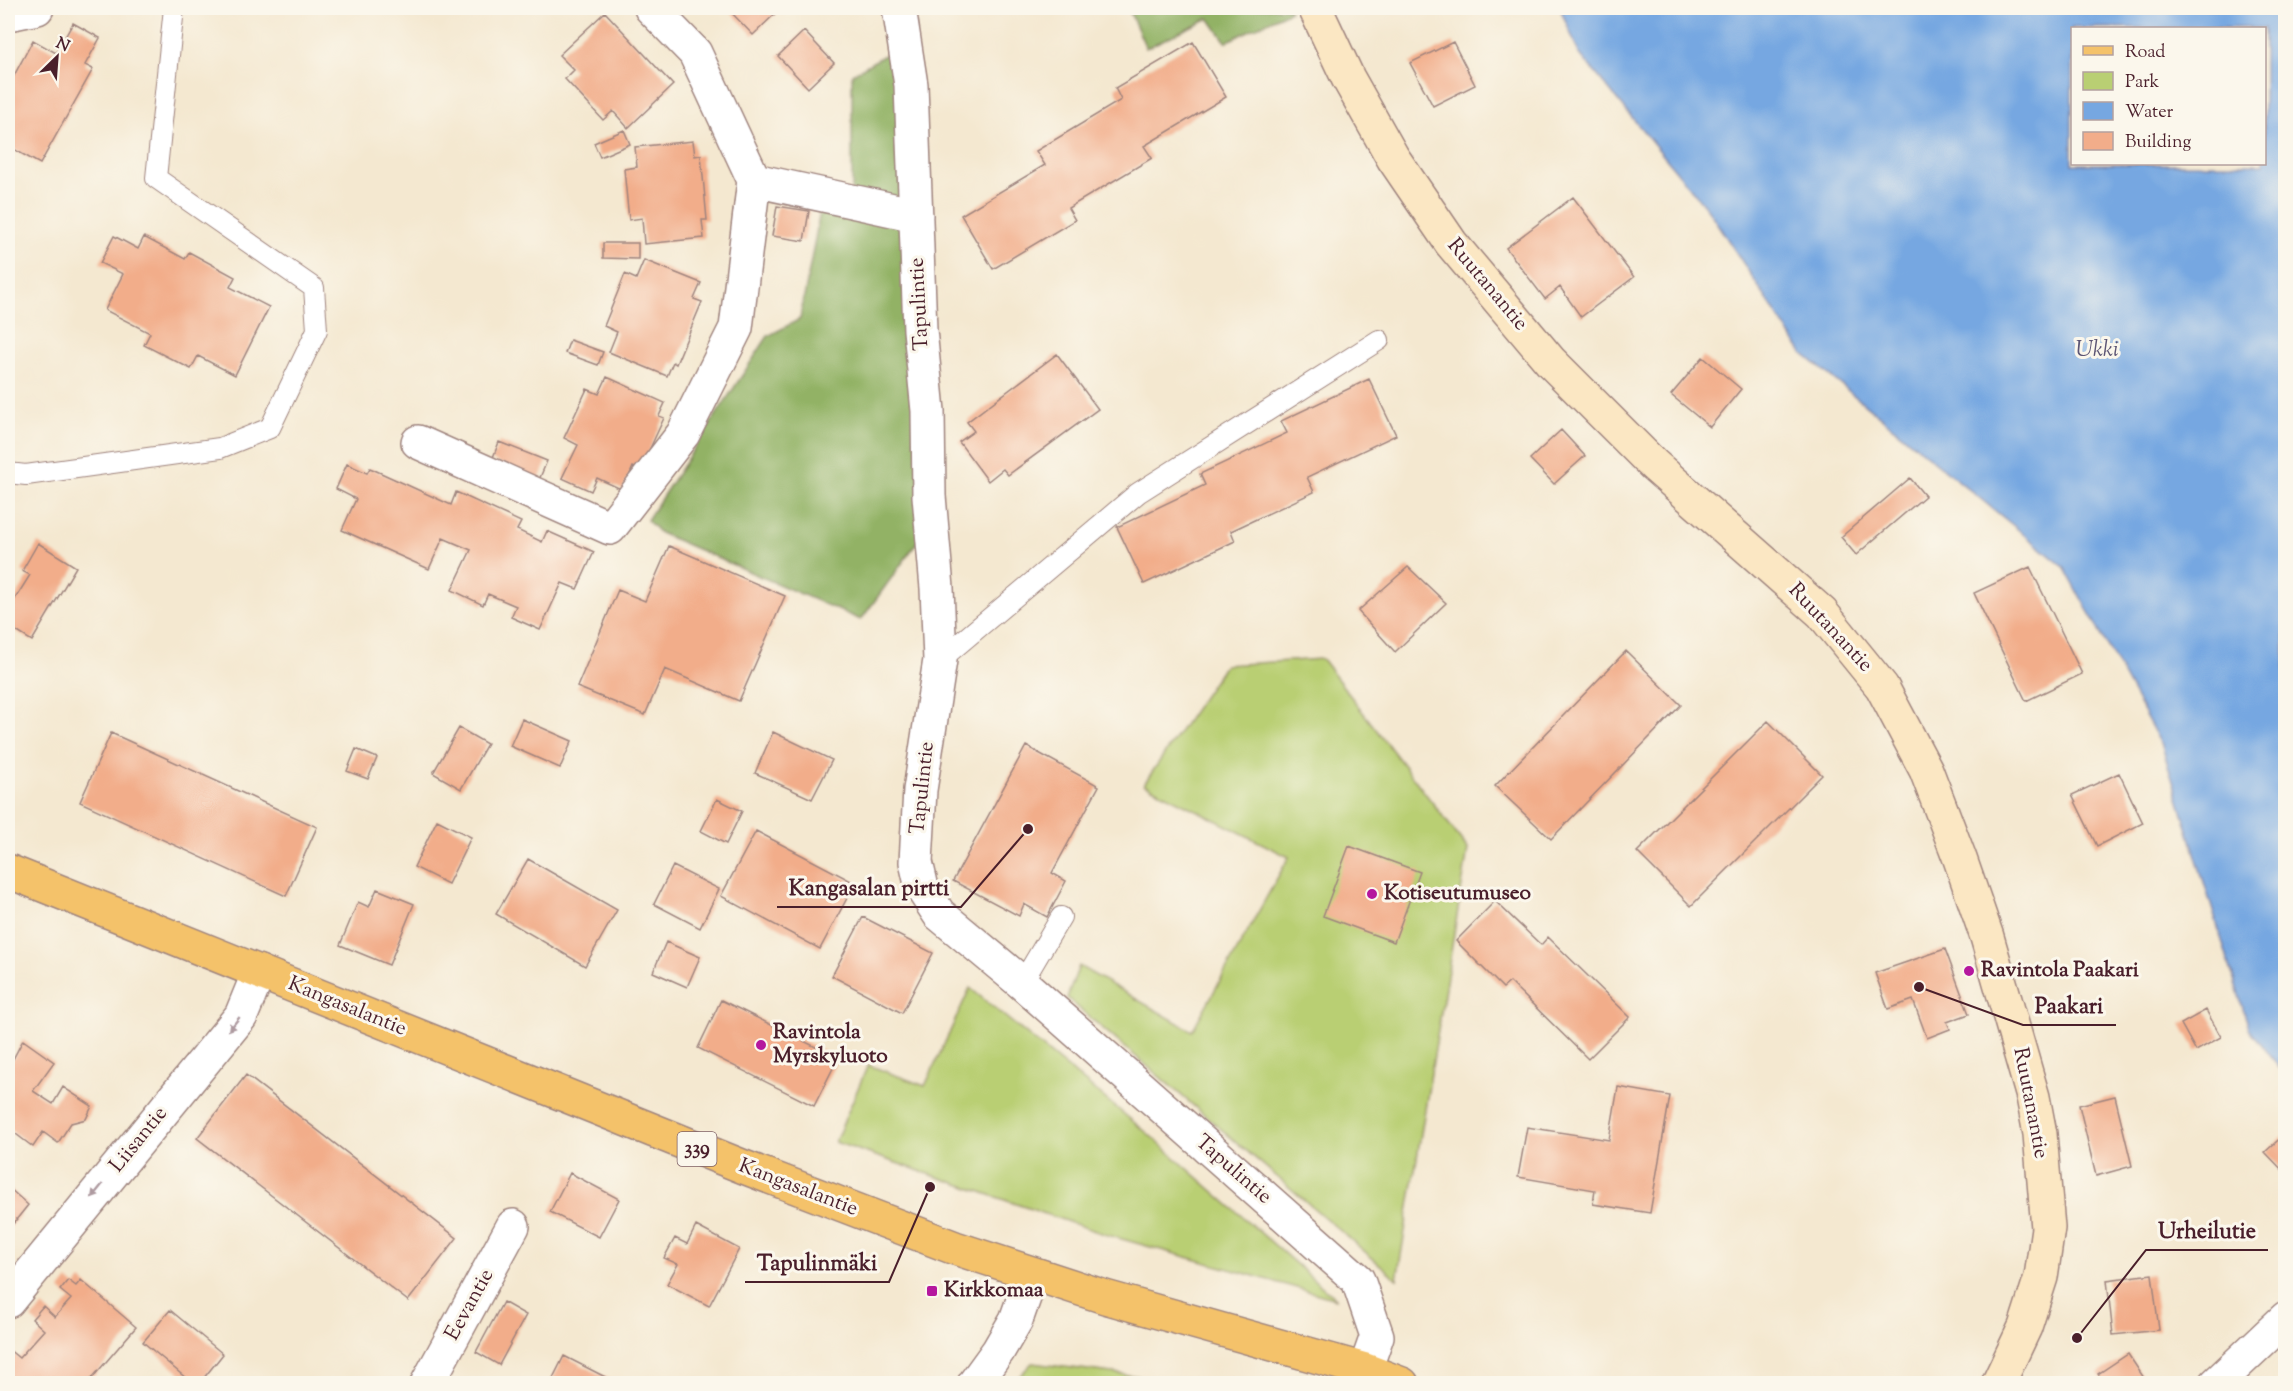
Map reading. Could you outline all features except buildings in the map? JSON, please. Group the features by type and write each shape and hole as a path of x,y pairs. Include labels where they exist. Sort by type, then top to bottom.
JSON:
{"main road":[{"name":"Ruutanantie","path":"1315,8 1348,78 1393,158 1451,243 1551,362 1654,465 1822,613 1882,687 1926,770 1988,938 2027,1075 2040,1134 2048,1228 2041,1277 2025,1327 1998,1383"},
{"name":"Kangasalantie","path":"8,871 744,1167 1032,1275 1105,1298 1365,1370 1402,1383"}],"street":[{"path":"8,14 37,8"},
{"path":"418,442 610,528 683,434 736,328 754,180 694,53 651,8"},
{"name":"Tapulintie","path":"899,8 911,85 920,330 928,411 929,496 937,588 940,660 920,790 916,862 922,888 939,914 1022,983 1358,1280 1377,1336 1365,1370"},
{"path":"754,180 916,215"},
{"name":"Liisantie","path":"8,1301 241,1016 260,972"},
{"name":"Eevantie","path":"427,1383 513,1226"},
{"path":"974,1383 998,1351 1016,1320 1032,1275"},
{"path":"2216,1383 2286,1318"}],"lane":[{"path":"8,473 26,475 220,448 270,428 317,330 314,288 156,178 174,8"},
{"path":"940,660 1138,494 1379,340"},
{"path":"1022,983 1061,918"}],"green space":[{"path":"1128,8 1289,8 1290,11 1226,42 1209,18 1146,48"},
{"path":"902,45 926,530 861,620 660,533 647,520 768,336 800,319 820,212 852,218 852,74"},
{"path":"1322,659 1468,849 1397,1279 1067,998 1079,966 1192,1031 1289,857 1144,784 1225,665"},
{"path":"970,988 1146,1132 1336,1299 1104,1234 835,1142 868,1065 925,1086"},
{"path":"1032,1363 1193,1383 1013,1383"}],"water":[{"name":"Ukki","path":"1560,8 2285,8 2285,1075 2249,1028 2162,746 2064,567 1802,353 1709,211 1579,53"}],"place":[{"name":"Kangasalan pirtti","path":"1028,829"},
{"name":"Kotiseutumuseo","path":"1372,894"},
{"name":"Ravintola Paakari","path":"1969,971"},
{"name":"Paakari","path":"1919,987"},
{"name":"Ravintola Myrskyluoto","path":"761,1045"},
{"name":"Tapulinmäki","path":"930,1187"},
{"name":"Kirkkomaa","path":"932,1291"},
{"name":"Urheilutie","path":"2077,1338"}]}
